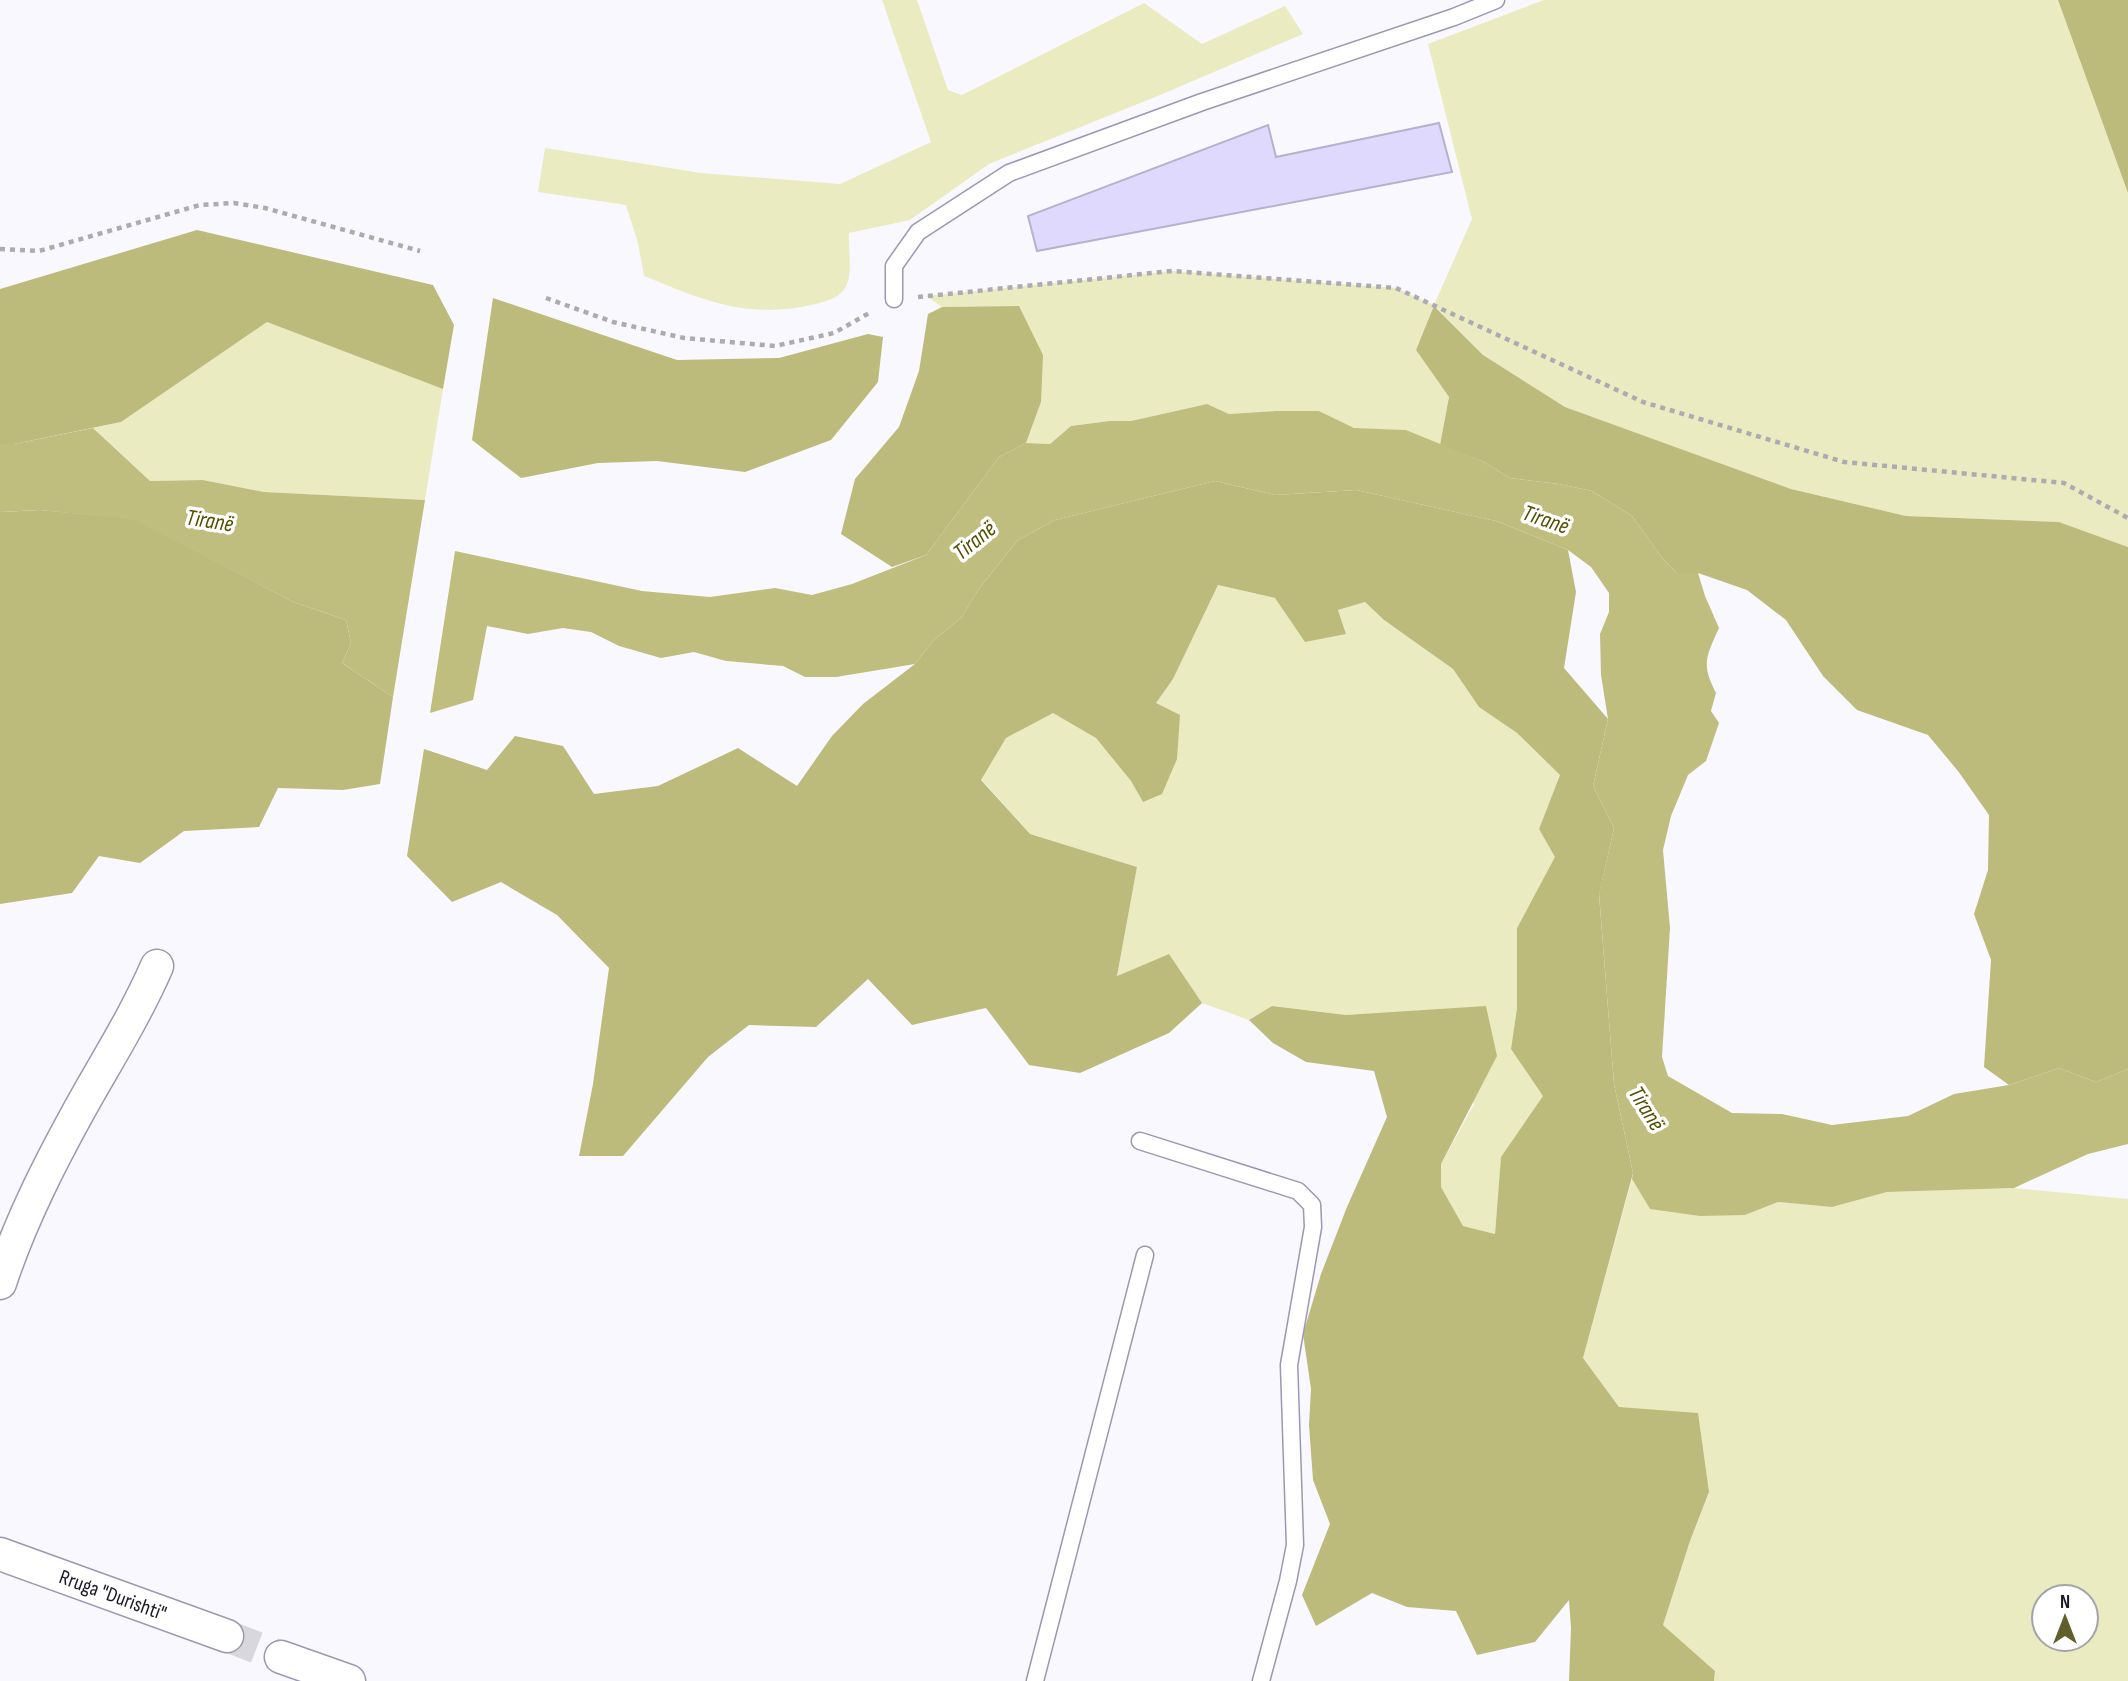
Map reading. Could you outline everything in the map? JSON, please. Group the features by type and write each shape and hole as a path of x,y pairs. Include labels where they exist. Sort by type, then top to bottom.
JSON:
{"street":[{"path":"0,1283 14,1239 84,1102 142,1002 157,966"},
{"name":"Rruga \"Durishti\"","path":"0,1554 227,1636"},
{"path":"281,1657 349,1681"}],"lane":[{"path":"894,299 894,266 918,232 1009,173 1202,102 1496,0"},
{"path":"1140,1141 1298,1191 1312,1205 1313,1227 1289,1365 1294,1545 1288,1581 1261,1681"},
{"path":"1035,1681 1145,1255"}],"path":[{"path":"0,249 39,251 200,205 234,203 265,208 420,251"},
{"path":"546,298 613,322 684,338 775,345 834,333 894,299 1172,271 1396,288 1643,402 1844,462 2064,483 2128,518"}],"green space":[{"path":"882,0 917,0 948,90 962,95 1144,3 1202,44 1285,6 1303,34 989,164 910,220 849,233 850,270 846,286 835,297 815,304 769,310 748,309 708,300 666,285 644,276 638,243 626,205 538,192 545,148 701,173 840,184 931,142"},
{"path":"1544,0 2058,0 2128,193 2128,547 2059,522 1906,516 1791,489 1565,407 1483,355 1435,306 1416,350 1449,397 1440,445 1406,430 1354,429 1319,411 1229,414 1207,404 1131,421 1071,426 1050,444 1026,443 1041,402 1019,306 942,307 926,296 1172,271 1396,288 1434,305 1472,219 1428,44"},
{"path":"267,322 443,389 425,500 264,492 203,480 150,481 93,428 121,422"},
{"path":"1218,585 1275,598 1346,634 1338,610 1365,602 1384,620 1453,669 1479,707 1517,733 1560,775 1539,829 1556,857 1517,928 1517,1008 1511,1049 1544,1096 1501,1158 1495,1234 1463,1226 1441,1188 1441,1164 1474,1104 1403,1012 1346,1015 1272,1006 1249,1020 1202,1003 1169,954 1117,976 1137,867 1030,834 981,779 1006,738 1052,712 1096,738 1131,781 1143,802 1155,704 1173,679"},
{"path":"1632,1179 1651,1209 1745,1215 1778,1202 1832,1207 1887,1192 2014,1188 2128,1199 2128,1681 1714,1681 1715,1671 1663,1625 1690,1541 1709,1493 1619,1407 1583,1358"}],"shaded area":[{"path":"2058,0 2128,0 2128,193"},
{"path":"197,230 433,285 454,325 443,389 267,322 121,422 14,444 0,444 0,289"},
{"path":"493,298 677,360 779,358 868,334 883,337 878,382 831,440 745,472 657,461 598,463 521,478 472,440"},
{"path":"1019,306 1043,355 1041,402 1026,443 999,457 926,555 892,567 841,534 855,479 899,427 919,371 928,314 942,307"},
{"path":"1434,306 1483,355 1565,407 1791,489 1906,516 2059,522 2128,547 2128,1069 2096,1082 2059,1068 2009,1085 1984,1067 1991,960 1974,914 1988,870 1989,815 1958,771 1928,735 1857,710 1823,676 1786,620 1747,590 1698,573 1677,573 1663,559 1632,516 1592,491 1510,478 1484,462 1440,445 1449,397 1416,350"},
{"path":"1215,481 1275,495 1356,490 1496,521 1568,550 1576,592 1564,668 1608,719 1593,786 1614,828 1599,895 1614,1084 1633,1173 1583,1358 1619,1407 1698,1413 1709,1492 1663,1625 1715,1671 1714,1681 1569,1681 1569,1600 1535,1642 1477,1655 1456,1611 1407,1607 1372,1593 1316,1626 1302,1595 1330,1524 1313,1480 1309,1425 1311,1389 1303,1334 1321,1274 1387,1117 1374,1071 1306,1062 1273,1043 1249,1020 1272,1006 1346,1015 1486,1006 1497,1056 1441,1164 1441,1187 1463,1226 1495,1234 1501,1157 1543,1096 1511,1049 1517,1008 1517,928 1555,857 1539,829 1560,775 1517,733 1479,707 1453,669 1384,620 1365,602 1338,610 1346,634 1305,642 1275,598 1218,585 1173,679 1156,703 1180,715 1177,759 1162,794 1143,802 1131,781 1096,738 1053,713 1006,738 981,780 1030,834 1137,867 1117,976 1169,954 1202,1003 1169,1033 1080,1073 1029,1065 986,1008 912,1025 868,979 816,1027 749,1025 708,1057 623,1156 579,1156 593,1084 609,968 557,915 501,882 452,902 407,856 424,749 487,770 515,736 563,746 594,794 658,786 738,748 797,786 832,736 863,704 915,664 933,641 962,617 978,590 1018,540 1055,520"},
{"path":"40,510 135,519 293,602 346,620 351,643 342,663 393,697 380,784 343,790 278,788 259,827 184,831 140,863 99,856 72,893 0,904 0,512"}],"water":[{"name":"Tiranë","path":"1207,404 1229,414 1319,411 1354,428 1406,430 1484,462 1510,478 1592,491 1632,516 1663,559 1677,573 1698,573 1719,628 1708,654 1707,667 1716,693 1711,711 1719,723 1706,761 1688,775 1671,816 1663,850 1670,928 1662,1057 1668,1076 1732,1113 1782,1114 1832,1125 1908,1116 1954,1094 2009,1085 2059,1068 2096,1082 2128,1069 2128,1144 2088,1154 2014,1188 1887,1192 1832,1207 1778,1202 1745,1215 1700,1216 1650,1209 1632,1179 1614,1084 1599,894 1614,828 1593,786 1608,719 1601,675 1600,634 1609,612 1609,593 1591,567 1568,550 1496,521 1356,490 1275,495 1215,481 1055,520 1018,540 978,590 962,617 933,641 915,664 836,677 805,677 783,666 726,661 694,652 661,658 619,646 591,632 563,628 528,634 487,626 473,700 430,713 455,551 642,591 710,597 775,588 812,595 852,584 926,555 999,457 1026,443 1050,444 1071,426 1131,421"},
{"name":"Tiranë","path":"93,428 150,481 203,480 264,492 425,500 393,697 342,663 351,643 346,620 293,602 135,520 40,510 0,512 0,444 14,444"}],"pier":[{"path":"426,497 429,501 421,551 397,698 393,701"},
{"path":"455,547 429,717 426,713 451,550"}],"building":[{"path":"1439,123 1452,172 1037,251 1028,216 1268,125 1276,157"}],"tunnel":[{"path":"227,1636 281,1657"}]}
